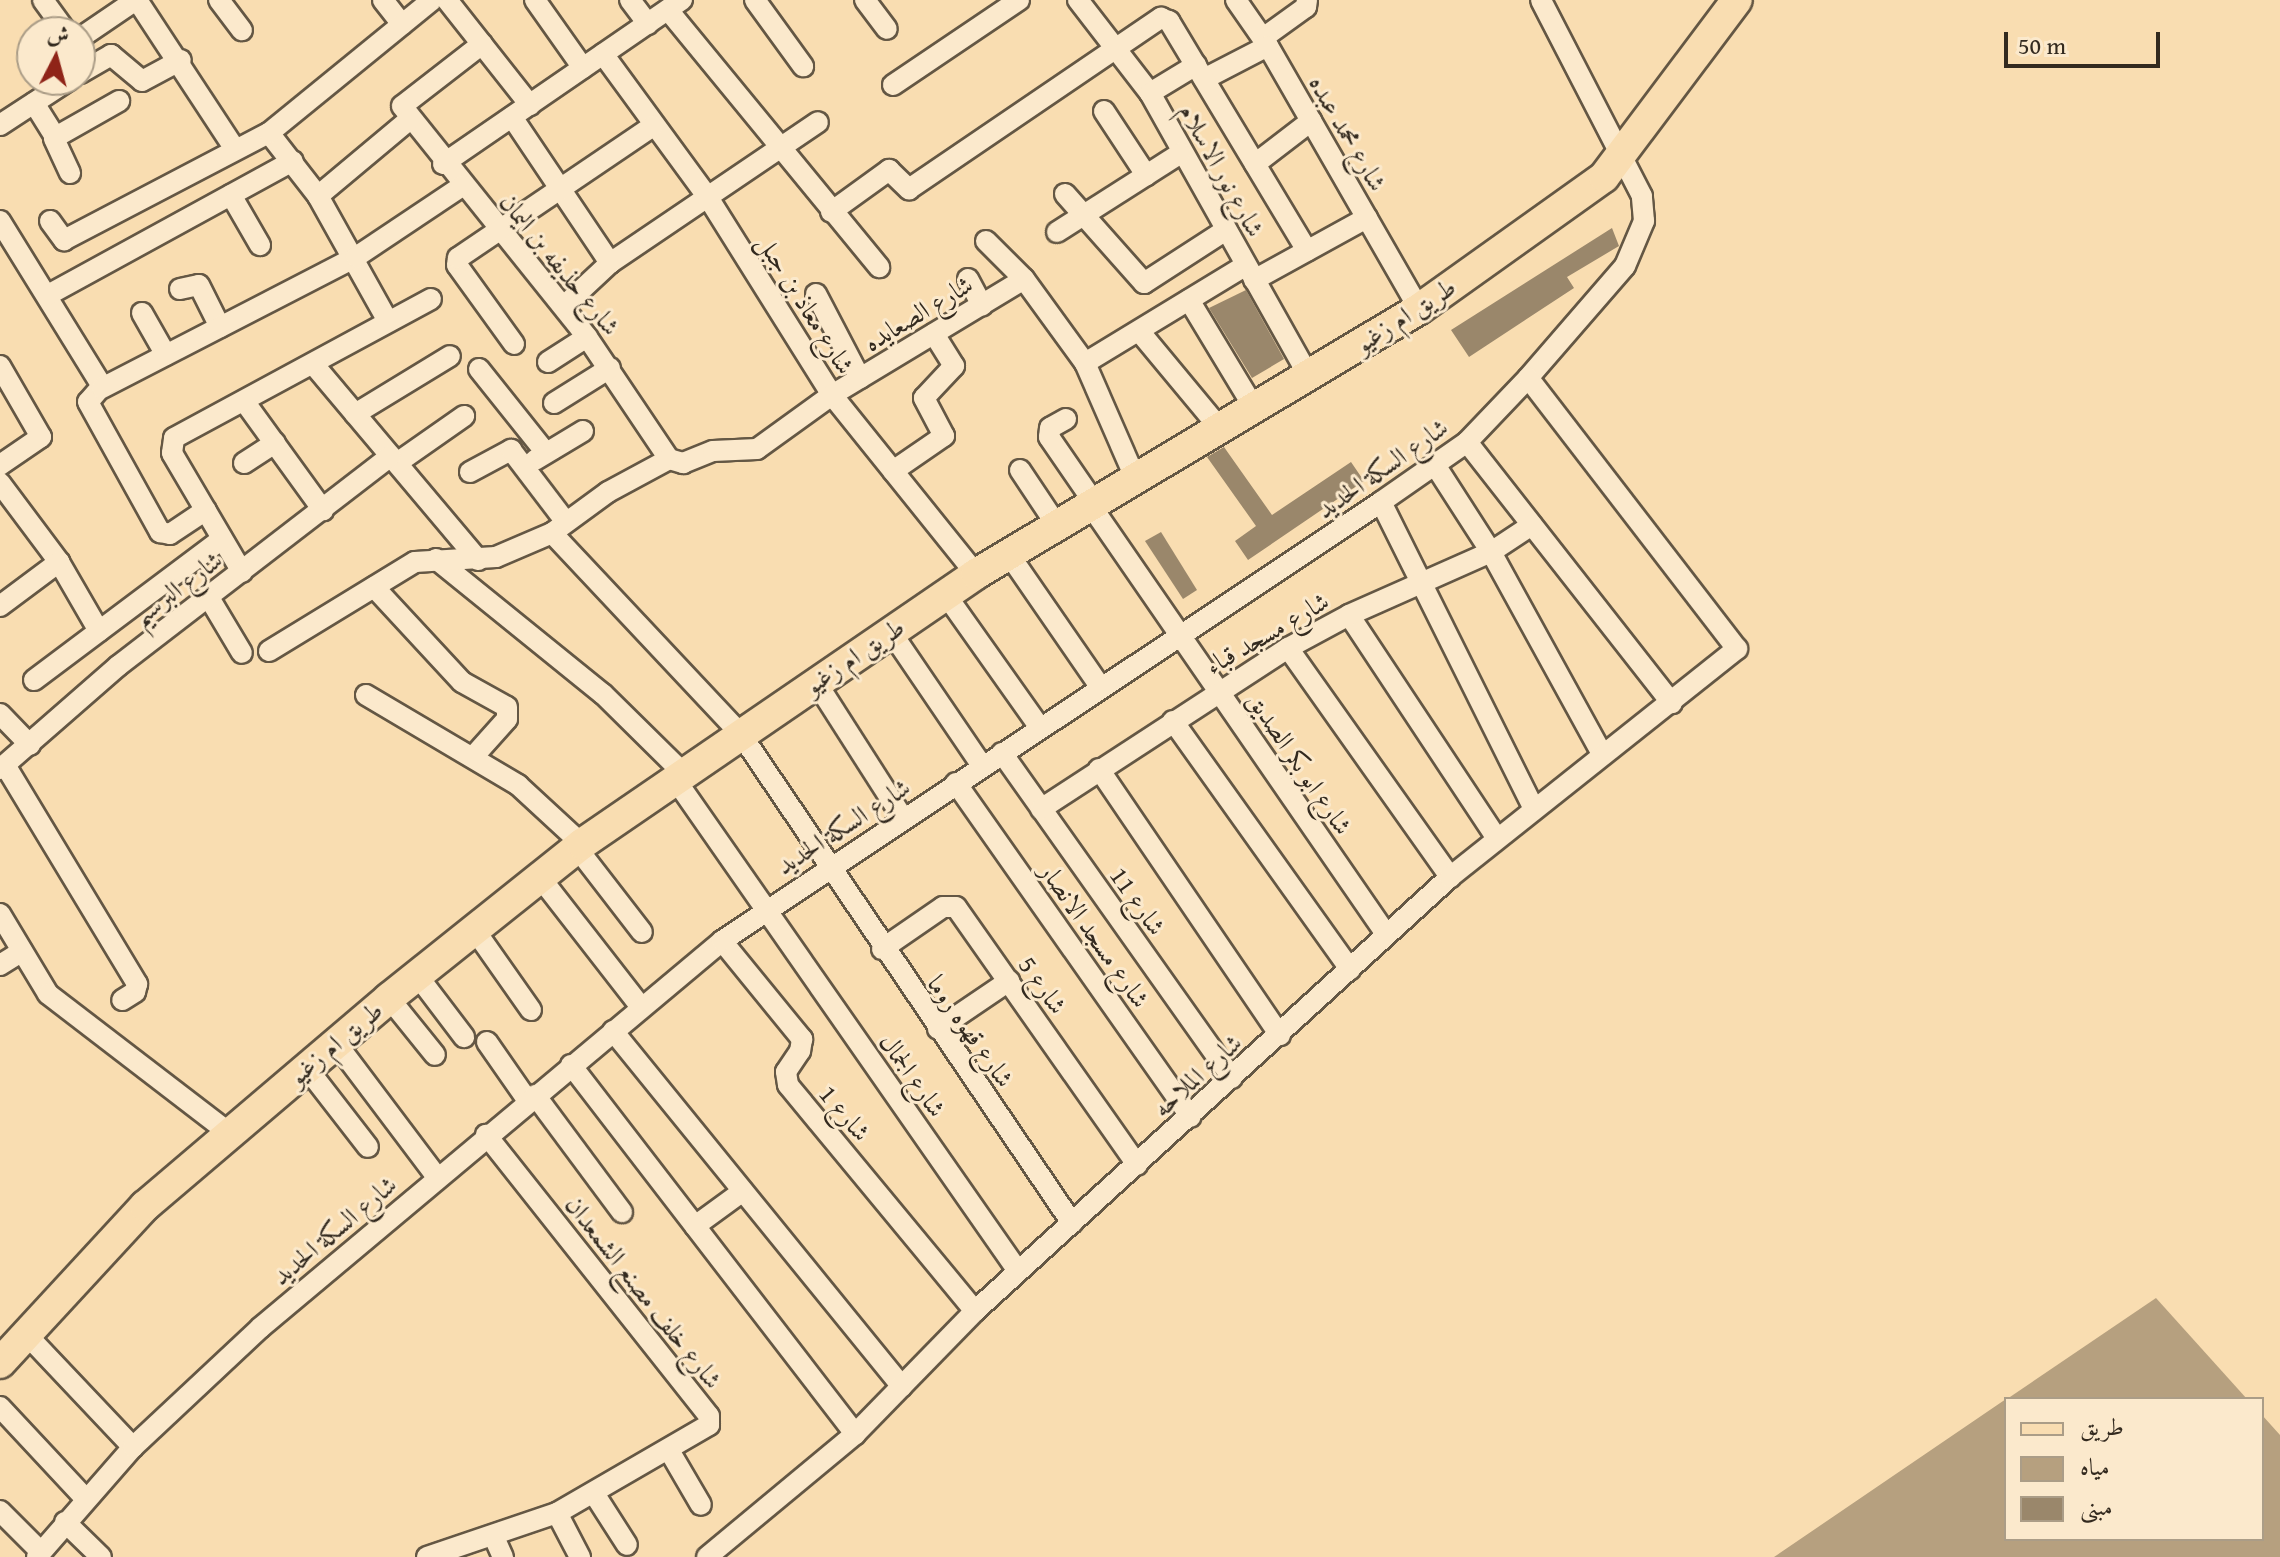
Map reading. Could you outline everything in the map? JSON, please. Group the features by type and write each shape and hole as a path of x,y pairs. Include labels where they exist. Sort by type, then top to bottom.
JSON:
{"main road":[{"name":"طريق ام زغيو","path":"0,1363 145,1206 228,1132 539,876 740,733 976,574 1134,475 1419,309 1604,177 1737,0"}],"street":[{"path":"96,27 137,0 181,60 235,149"},
{"path":"219,0 242,30"},
{"path":"383,0 402,24"},
{"path":"50,221 64,240 269,133 432,0"},
{"path":"447,0 530,105"},
{"path":"535,0 583,68"},
{"path":"630,0 648,24"},
{"path":"755,0 803,66"},
{"path":"865,0 887,29"},
{"path":"893,85 1019,0"},
{"name":"شارع نور الاسلام","path":"1078,0 1150,93 1308,374"},
{"name":"شارع محمد عبده","path":"1236,0 1266,42 1419,309"},
{"path":"1150,93 1266,42 1306,7 1307,0"},
{"name":"شارع السكة الحديد","path":"39,1554 85,1498 133,1447 260,1328 486,1135 722,941 765,908 1181,636 1467,442 1528,378 1638,245 1642,196 1541,0"},
{"path":"443,164 675,5 778,150 879,267"},
{"path":"831,212 891,170 909,189 1156,19 1165,19 1307,251"},
{"path":"318,196 482,44"},
{"name":"شارع معاذ بن جبل","path":"603,54 709,199 832,395 976,574"},
{"path":"96,64 111,55 142,81 181,60"},
{"path":"0,125 45,96"},
{"path":"55,137 119,101"},
{"path":"34,103 55,137 70,173"},
{"path":"1104,111 1146,175"},
{"name":"شارع حذيفه بن اليمان","path":"406,113 443,164 564,306 610,368 669,459"},
{"path":"512,117 610,263"},
{"path":"1255,164 1311,121"},
{"path":"564,306 610,263 709,199 818,122"},
{"path":"514,344 456,261 559,187 653,126"},
{"path":"269,133 318,196 356,257 388,321"},
{"path":"1057,232 1181,153"},
{"path":"48,295 293,161"},
{"path":"206,510 170,534 160,532 88,402 102,388 356,257 462,186"},
{"path":"1065,194 1139,280 1147,282 1226,230"},
{"path":"231,195 260,245"},
{"path":"1085,363 1189,300 1250,272 1307,251 1367,218"},
{"path":"0,221 102,388"},
{"path":"986,241 1024,279 1085,363 1134,475"},
{"path":"968,279 982,305"},
{"name":"شارع الصعايده","path":"669,459 683,463 713,451 757,449 832,395 1024,279"},
{"path":"180,289 199,285 220,327"},
{"path":"816,294 860,378"},
{"path":"242,572 172,453 174,438 431,299"},
{"path":"1189,300 1253,406"},
{"path":"142,313 166,355"},
{"path":"1139,331 1218,426"},
{"path":"893,471 944,436 924,398 954,366 934,334"},
{"path":"548,362 587,337"},
{"path":"355,414 450,356"},
{"path":"314,365 478,560"},
{"path":"0,366 41,437 0,465"},
{"path":"554,403 610,368"},
{"path":"479,369 546,453"},
{"name":"شارع الملاحه","path":"707,1557 855,1434 975,1311 1191,1117 1450,877 1533,807 1672,703 1737,649 1528,378"},
{"path":"244,401 323,510"},
{"name":"شارع البرسيم","path":"2,767 110,672 208,596 394,459 464,416"},
{"name":"شارع ابو بكر الصديق","path":"1066,419 1050,428 1049,437 1181,636 1386,934"},
{"path":"470,472 508,450 525,466 583,431"},
{"path":"1467,442 1672,703"},
{"path":"244,463 275,443"},
{"path":"269,651 415,562 434,557 478,560 559,527 669,459"},
{"path":"1435,465 1491,552 1602,754"},
{"name":"شارع قهوه روما","path":"525,466 559,527 740,733 826,868 1072,1223"},
{"path":"1020,470 1056,524"},
{"path":"0,483 59,562 99,631"},
{"path":"1381,502 1533,807"},
{"name":"شارع مسجد قباء","path":"1041,809 1218,690 1288,648 1349,615 1491,552 1532,525"},
{"path":"34,680 222,539"},
{"path":"1008,553 1101,688"},
{"name":"شارع الجمال","path":"434,557 603,694 679,776 765,908 1018,1271"},
{"path":"0,606 59,562"},
{"path":"374,587 462,682 507,707 507,719 473,757"},
{"path":"946,595 1040,728"},
{"path":"208,596 242,653"},
{"path":"1349,615 1496,837"},
{"path":"891,632 982,766"},
{"path":"1288,648 1450,877"},
{"path":"816,682 903,818"},
{"path":"366,695 473,757 541,803 580,846 642,932"},
{"path":"0,714 30,745"},
{"path":"1173,721 1350,969"},
{"name":"شارع 11","path":"1002,753 1232,1078"},
{"path":"2,767 137,984 135,992 122,1000"},
{"path":"1099,769 1280,1035"},
{"name":"شارع مسجد الانصار","path":"956,783 1191,1117"},
{"path":"539,876 641,1007"},
{"name":"شارع 5","path":"882,949 950,905 961,912 1137,1165"},
{"path":"0,914 48,994 228,1132"},
{"path":"474,929 531,1010"},
{"name":"شارع 1","path":"722,941 802,1039 803,1045 786,1072 788,1085 975,1311"},
{"path":"0,965 22,951"},
{"path":"417,975 464,1037"},
{"path":"938,1029 1009,981"},
{"path":"389,998 435,1055"},
{"path":"613,1031 902,1386"},
{"path":"487,1042 622,1212"},
{"path":"336,1043 437,1177"},
{"path":"571,1065 855,1434"},
{"path":"306,1067 368,1147"},
{"name":"شارع خلف مصنع الشمعدان","path":"427,1557 494,1537 595,1495 704,1432 709,1416 486,1135"},
{"path":"695,1226 743,1191"},
{"path":"26,1334 133,1447"},
{"path":"0,1407 85,1498"},
{"path":"670,1452 701,1505"},
{"path":"595,1495 627,1545"},
{"path":"0,1511 39,1554"},
{"path":"557,1513 580,1557"},
{"path":"65,1522 101,1557"},
{"path":"494,1537 503,1557"}],"water":[{"path":"2156,1298 2245,1397 2010,1397"},
{"path":"2004,1400 2004,1541 2264,1541 2264,1417 2280,1435 2280,1557 1774,1557"}],"building":[{"path":"1612,228 1619,246 1567,277 1574,288 1469,357 1451,330"},
{"path":"1246,290 1284,359 1252,378 1209,308"},
{"path":"1224,447 1272,515 1351,462 1364,481 1248,560 1235,541 1256,526 1207,457"},
{"path":"1161,532 1197,590 1183,599 1145,541"}]}
